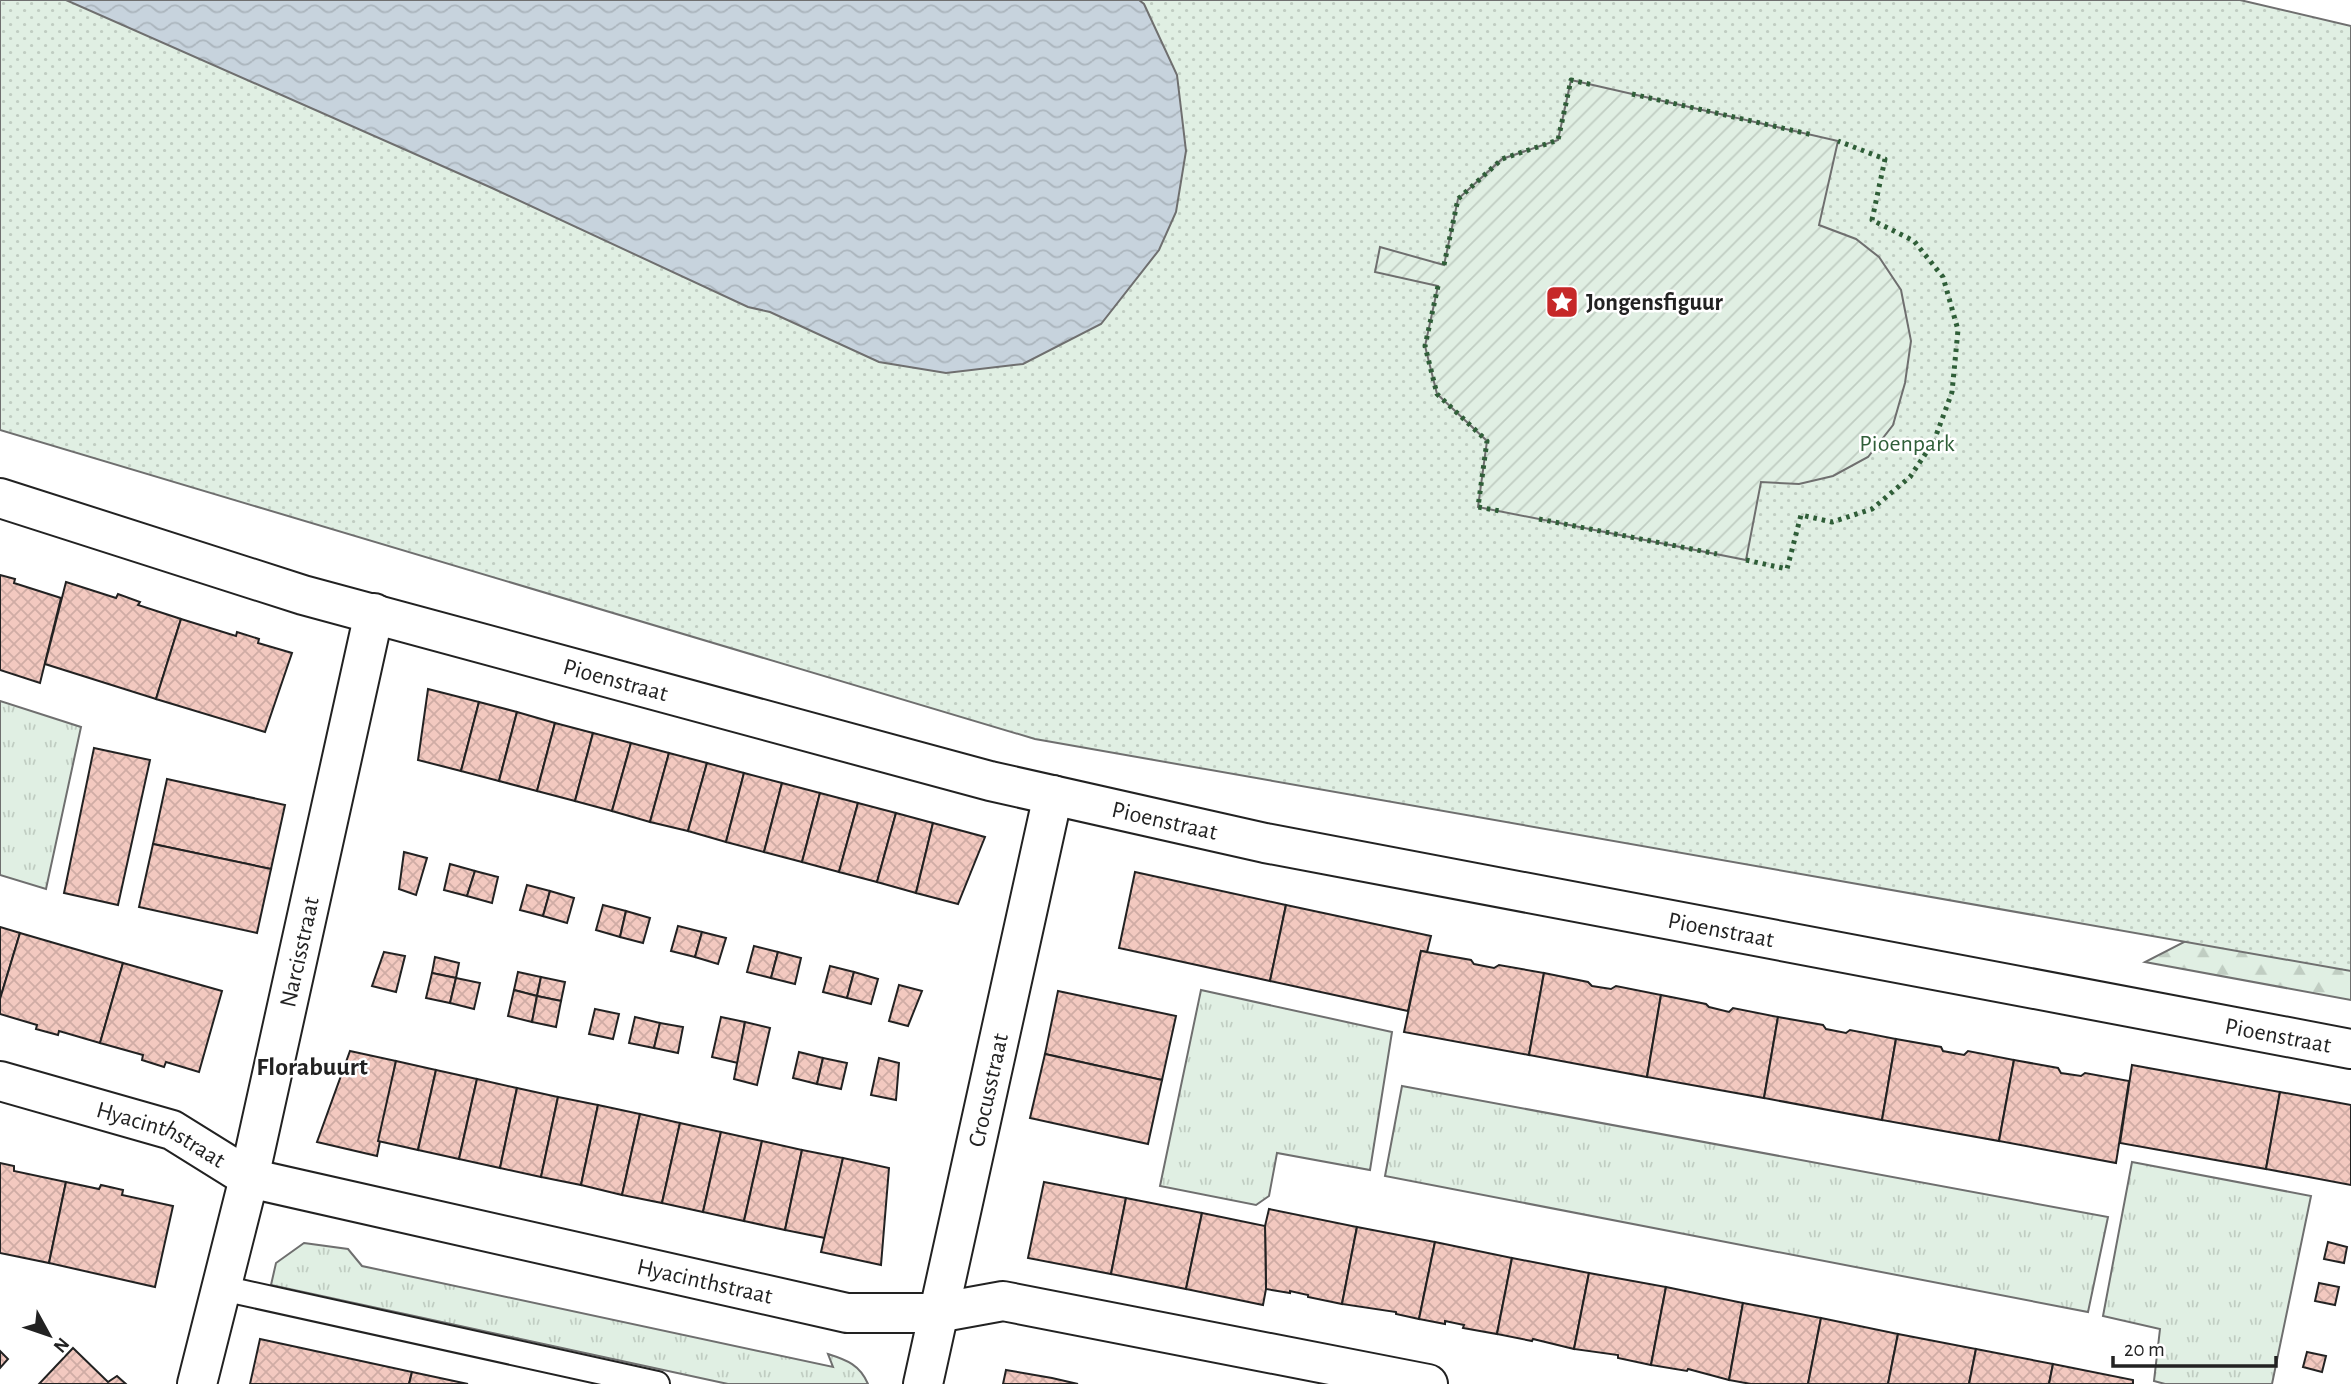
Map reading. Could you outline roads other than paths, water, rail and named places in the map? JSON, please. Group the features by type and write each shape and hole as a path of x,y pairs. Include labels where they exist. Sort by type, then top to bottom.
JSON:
{"street":[{"name":"Pioenstraat","path":"0,498 303,595 990,781 1265,843 2351,1049"},
{"name":"Narcisstraat","path":"198,1384 249,1178 374,613"},
{"name":"Crocusstraat","path":"923,1384 1054,795"},
{"name":"Hyacinthstraat","path":"0,1081 172,1130 249,1178 846,1313 937,1313 1003,1301 1428,1384"}],"lane":[{"path":"222,1289 657,1384"}],"water":[{"path":"66,0 1139,0 1144,4 1177,75 1186,151 1176,212 1159,250 1101,324 1023,364 946,373 879,362 770,312 748,307 492,188"}],"place":[{"name":"Jongensfiguur","path":"1562,302"}],"district":[{"name":"Florabuurt","path":"312,1066"}],"park label":[{"name":"Pioenpark","path":"1907,443"}]}
